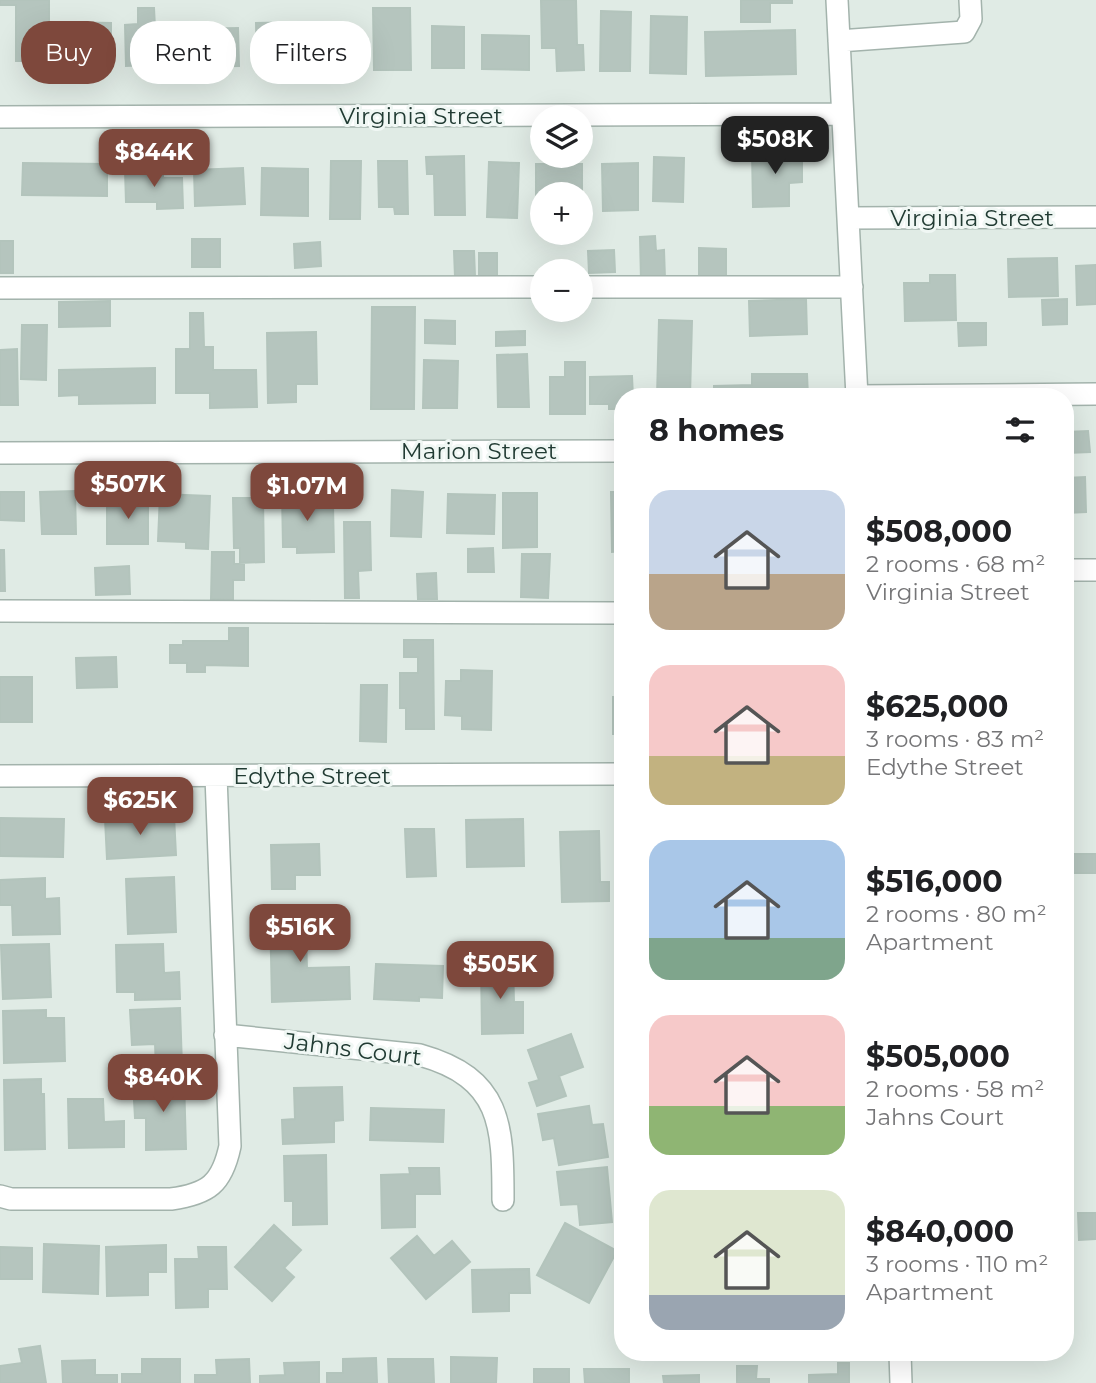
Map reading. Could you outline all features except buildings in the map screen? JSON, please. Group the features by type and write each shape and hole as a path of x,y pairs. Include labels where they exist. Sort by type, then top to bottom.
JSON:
{"street":[{"path":"838,0 856,388"},
{"path":"839,41 964,32 971,19 970,0"},
{"name":"Virginia Street","path":"0,117 842,114"},
{"name":"Virginia Street","path":"848,218 1096,217"},
{"path":"0,288 530,287"},
{"path":"593,287 852,287"},
{"path":"1074,394 1096,394"},
{"name":"Marion Street","path":"0,453 614,451"},
{"path":"1074,570 1096,570"},
{"path":"0,611 614,613"},
{"name":"Edythe Street","path":"0,776 614,774"},
{"path":"0,1196 10,1199 171,1199 206,1191 226,1166 230,1146 216,776"},
{"name":"Jahns Court","path":"225,1035 420,1055 460,1070 485,1093 495,1111 503,1150 503,1199"},
{"path":"900,1361 901,1383"}]}
